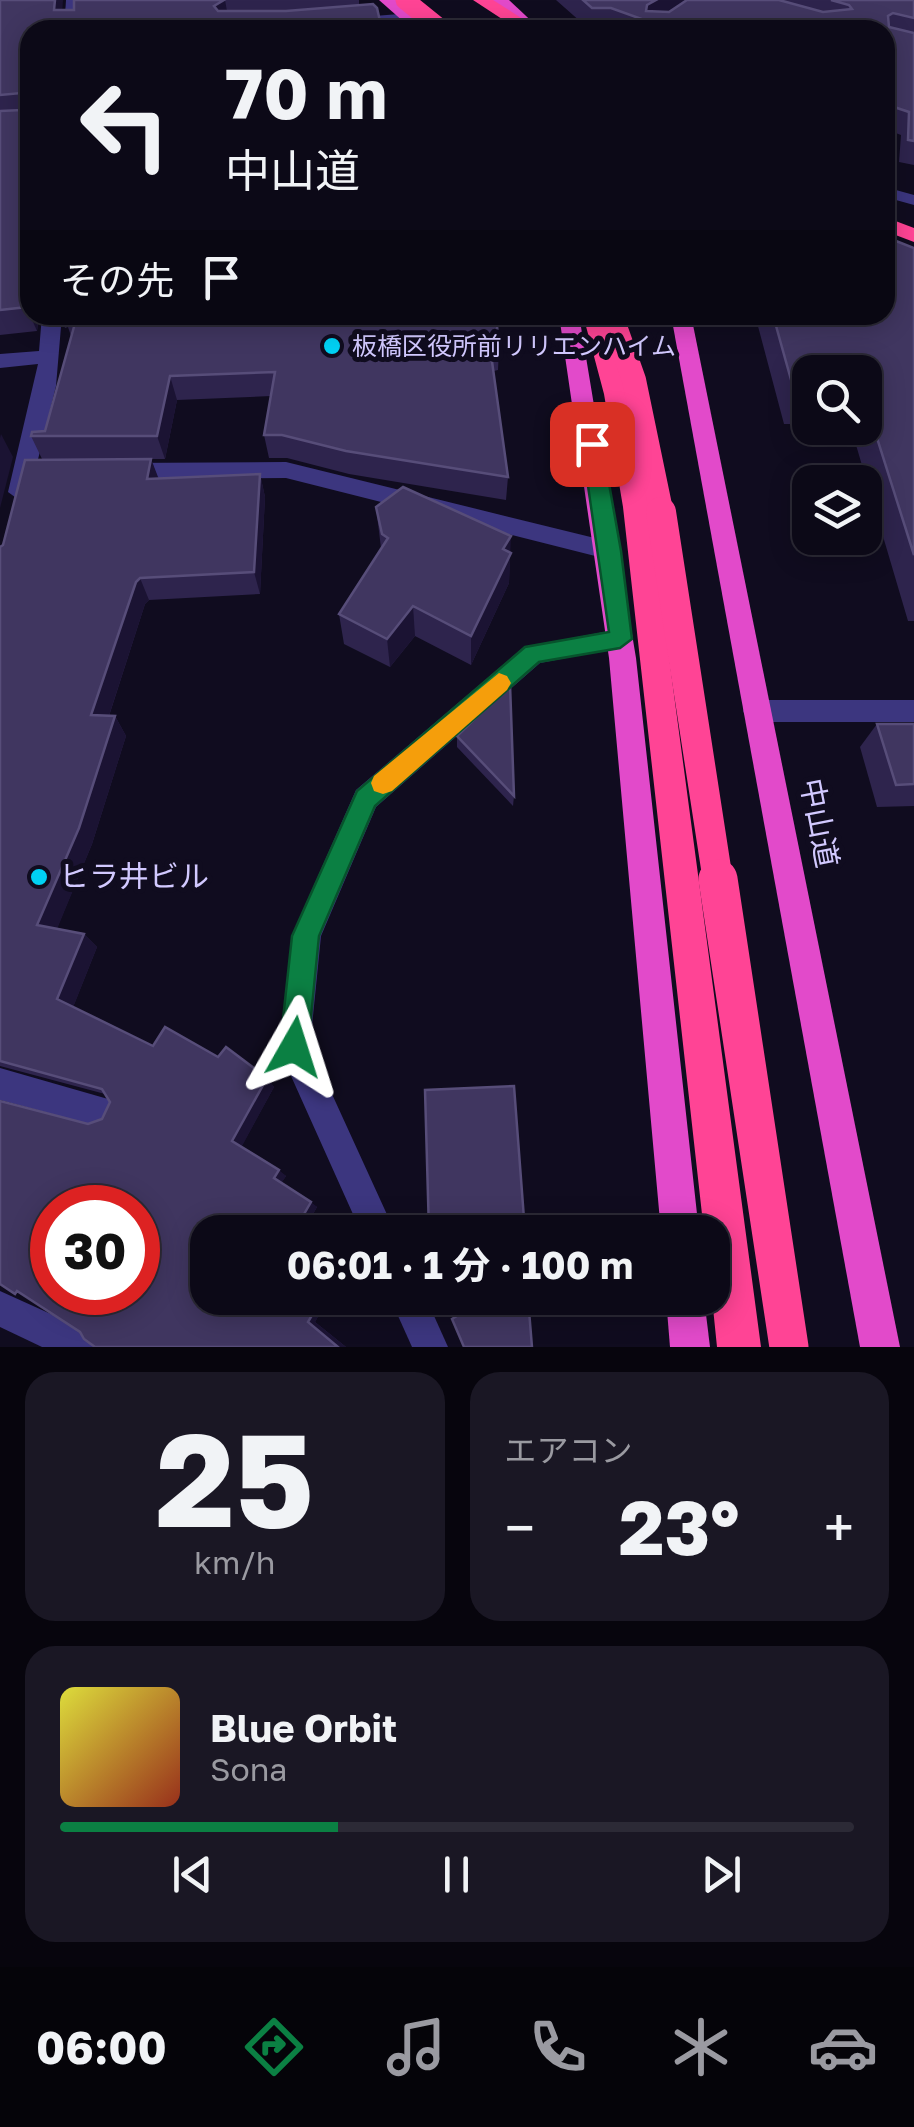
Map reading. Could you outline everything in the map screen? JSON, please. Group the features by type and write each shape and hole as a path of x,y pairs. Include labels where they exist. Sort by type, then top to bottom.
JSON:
{"highway":[{"path":"388,0 410,12"},
{"path":"467,0 500,20"},
{"path":"480,0 515,20"},
{"path":"500,0 521,20"},
{"path":"571,325 611,551 678,1215"},
{"path":"597,325 616,394 636,507 739,1347"},
{"path":"615,325 634,380 662,515 789,1347"},
{"name":"中山道","path":"682,325 880,1347"},
{"path":"687,1315 690,1347"}],"street":[{"path":"354,20 410,12"},
{"path":"15,509 34,471 51,325"},
{"path":"0,362 48,356"},
{"path":"99,471 286,470 611,551"},
{"path":"370,1215 294,1047 306,936 366,798 533,654 620,639"},
{"path":"756,710 914,711"},
{"path":"0,1084 104,1112"},
{"path":"0,1309 82,1347"},
{"path":"416,1315 430,1347"}],"building":[{"path":"0,0 55,0 54,10 74,10 74,0 224,0 214,6 218,11 286,11 373,4 380,20 20,20 20,93 0,95"},
{"path":"583,0 656,0 647,5 646,11 669,12 687,0 779,0 823,12 852,9 831,0 914,0 914,18 893,13 888,20 644,20 611,8 592,8"},
{"path":"895,28 914,33 914,141 908,140 909,112 895,107"},
{"path":"20,110 20,308 0,310 0,111"},
{"path":"896,241 914,248 914,555 879,445 882,355 792,355 792,383 776,325 895,325"},
{"path":"74,325 497,325 499,347 490,347 508,477 346,451 282,435 264,435 275,372 170,376 157,436 31,436 32,432 45,431"},
{"path":"151,459 147,479 260,474 254,572 140,578 136,582 91,715 115,716 79,828 37,925 84,934 57,999 153,1046 165,1027 218,1057 226,1047 267,1078 232,1141 279,1170 274,1178 311,1202 304,1215 190,1215 190,1315 312,1315 308,1322 338,1347 95,1347 54,1315 160,1315 160,1185 30,1185 30,1299 0,1284 0,1101 88,1124 102,1119 110,1102 102,1089 0,1061 3,545 25,460"},
{"path":"403,487 511,536 503,549 511,553 471,636 413,606 387,639 339,614 388,538 382,534 376,507"},
{"path":"510,684 514,796 457,736"},
{"path":"877,724 914,724 914,784 896,785"},
{"path":"514,1086 524,1215 429,1215 425,1090"},
{"path":"458,1315 529,1315 532,1347 464,1347 452,1319"}],"slow traffic":[{"path":"383,783 499,683"}],"place":[{"name":"板橋区役所前リリエンハイム","path":"332,346"},
{"name":"ヒラ井ビル","path":"39,877"}],"route":[{"path":"294,1047 306,936 366,798 533,654 620,639 611,551 592,444"}]}
